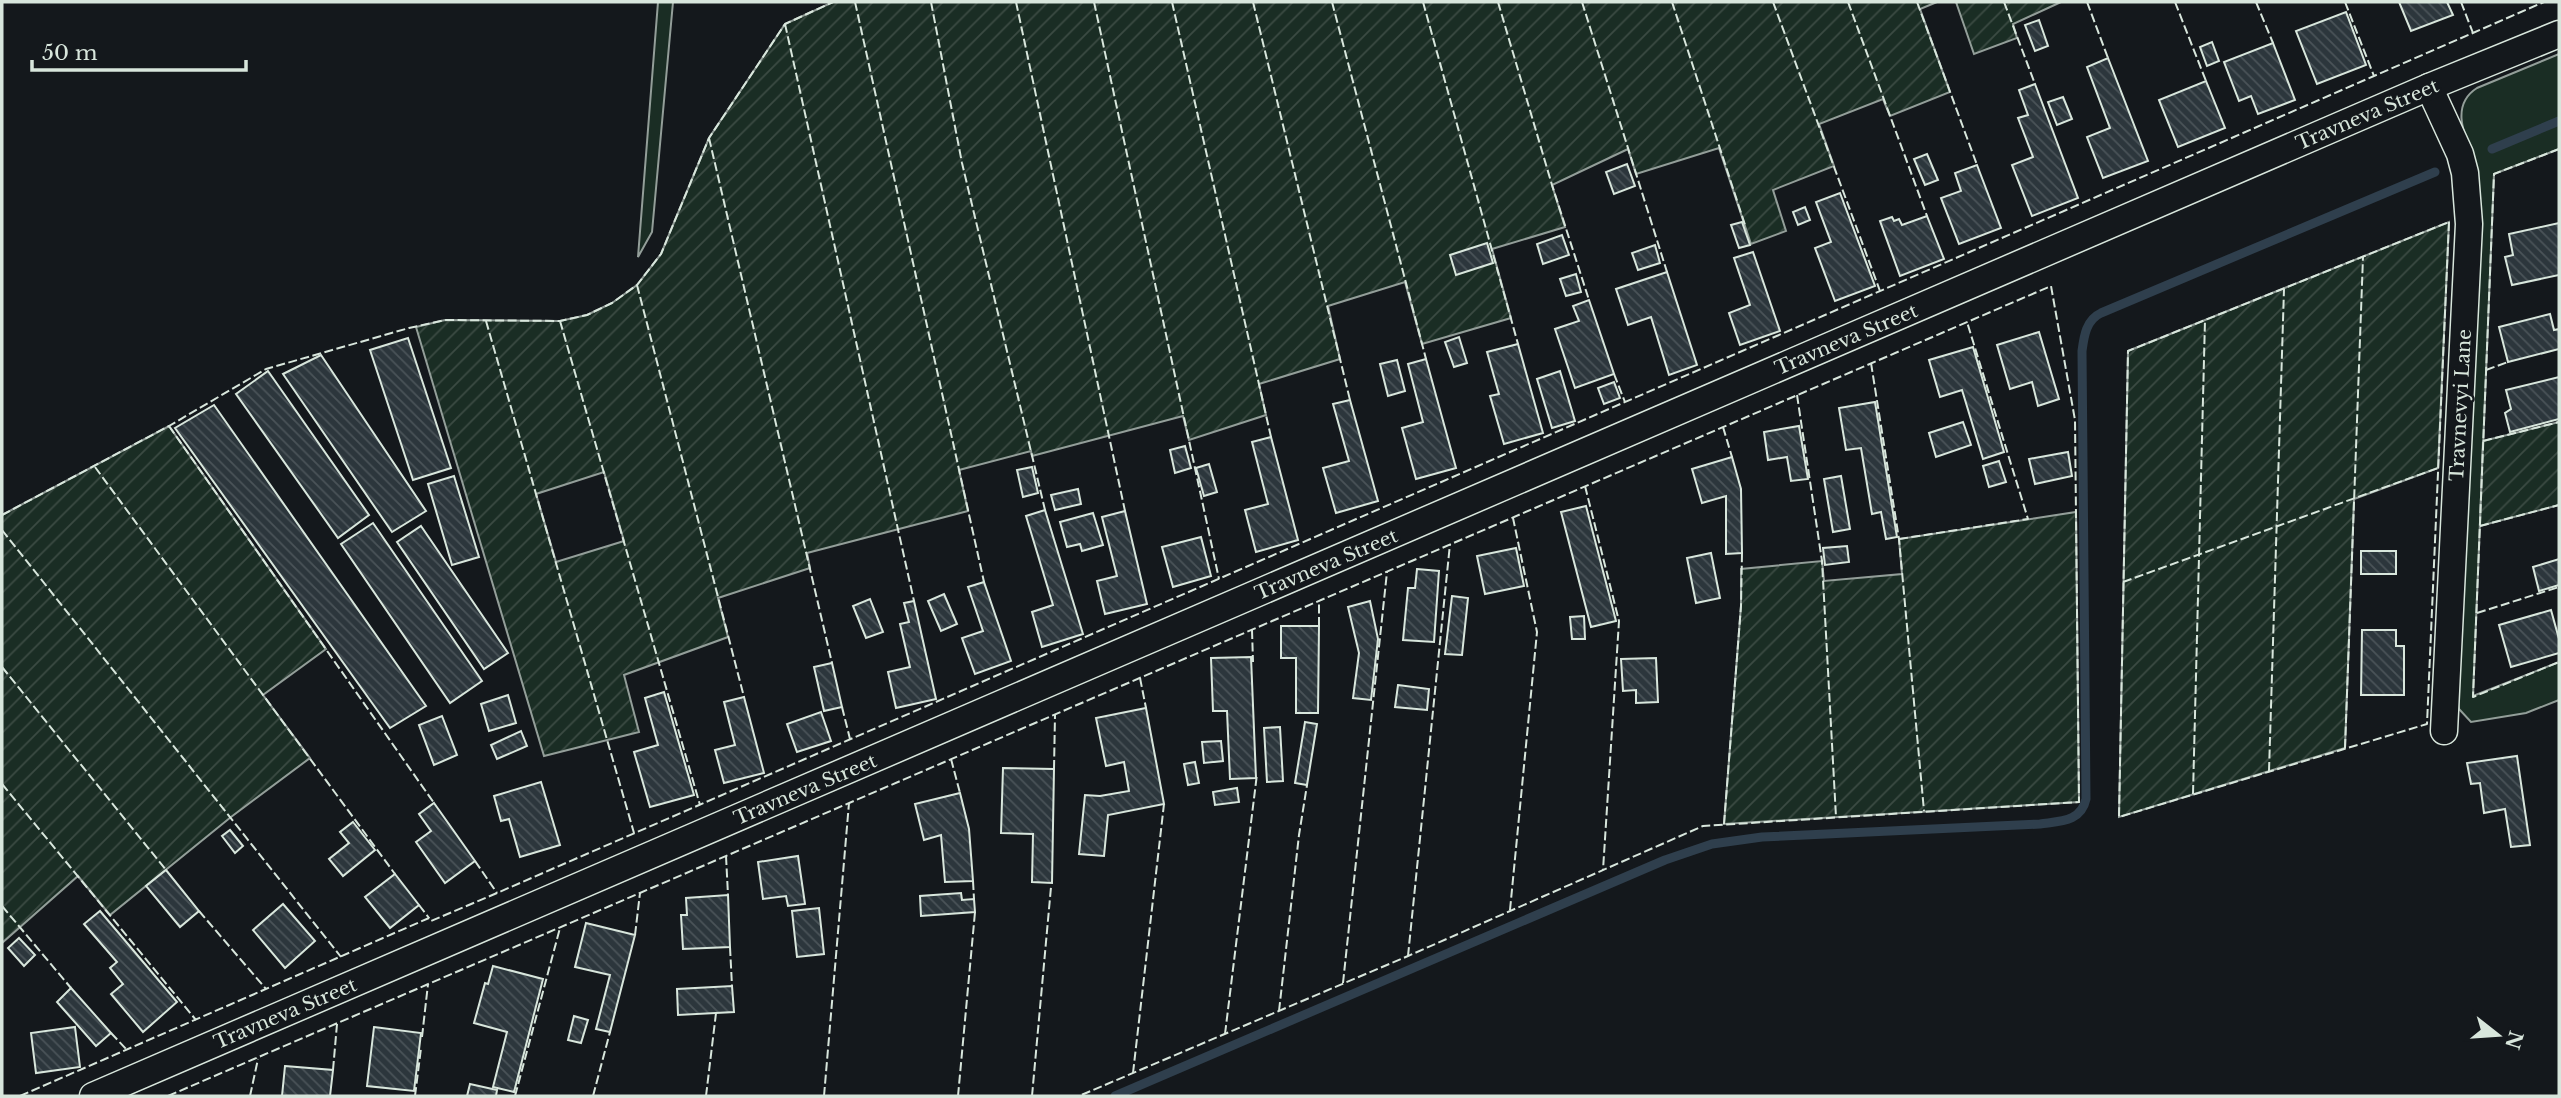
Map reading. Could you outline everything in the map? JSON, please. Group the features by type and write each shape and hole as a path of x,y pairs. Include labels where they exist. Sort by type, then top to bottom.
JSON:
{"street":[{"name":"Travneva Street","path":"93,1096 2429,87 2559,34"},
{"name":"Travnevyi Lane","path":"2429,87 2465,173 2469,223 2444,730"}],"green space":[{"path":"658,2 673,2 652,232 638,257"},
{"path":"833,2 1937,2 1920,9 1950,92 1890,116 1883,99 1819,124 1834,166 1773,190 1786,231 1751,244 1719,148 1636,174 1628,149 1552,185 1565,227 1492,249 1511,318 1422,344 1405,282 1328,306 1340,359 1259,384 1266,415 1189,440 1183,416 1032,456 1031,451 959,470 968,511 807,553 810,568 718,598 728,637 624,675 639,732 544,756 416,327 445,320 560,321 587,315 612,303 637,285 661,254 709,138 785,24","holes":["604,472 624,541 556,562 536,494"]},
{"path":"1956,2 2061,2 2013,24 2017,38 1974,54"},
{"path":"2559,54 2559,149 2494,174 2473,696 2559,662 2559,700 2526,713 2471,722 2459,709 2457,699 2477,168 2465,136 2461,115 2468,96 2477,88"},
{"path":"2449,222 2438,468 2354,499 2345,748 2119,817 2128,351"},
{"path":"2559,422 2559,505 2480,526 2483,441"},
{"path":"169,426 326,649 263,695 310,758 231,817 110,915 78,876 2,943 2,515"},
{"path":"2076,512 2079,802 1724,824 1741,606 1741,569 1822,561 1824,581 1902,574 1899,539"}],"building":[{"path":"2399,2 2447,2 2453,15 2411,31"},
{"path":"2346,12 2366,65 2317,84 2296,31"},
{"path":"2039,20 2048,46 2035,51 2025,25"},
{"path":"2212,42 2219,61 2207,66 2200,47"},
{"path":"2273,43 2295,100 2258,114 2251,96 2239,101 2224,62"},
{"path":"2108,58 2148,161 2103,178 2087,137 2110,128 2087,67"},
{"path":"2206,81 2225,128 2178,147 2159,100"},
{"path":"2035,84 2078,198 2032,216 2012,165 2033,157 2018,118 2028,115 2019,90"},
{"path":"2063,97 2072,119 2057,125 2048,102"},
{"path":"1927,154 1938,180 1925,185 1914,159"},
{"path":"1627,164 1635,186 1614,194 1606,172"},
{"path":"1977,165 2001,228 1959,244 1941,198 1961,191 1955,173"},
{"path":"1840,193 1875,286 1835,301 1815,248 1831,242 1816,202"},
{"path":"1805,207 1810,220 1798,225 1793,212"},
{"path":"1927,216 1944,259 1900,276 1880,221 1892,217 1894,221 1899,219 1902,225"},
{"path":"1742,222 1750,245 1739,248 1731,225"},
{"path":"2559,223 2559,275 2512,285 2505,257 2513,255 2509,234"},
{"path":"1562,235 1569,255 1543,264 1537,244"},
{"path":"1487,243 1493,263 1456,275 1450,255"},
{"path":"1655,245 1660,263 1638,270 1632,253"},
{"path":"1753,252 1780,331 1740,345 1729,313 1750,305 1734,258"},
{"path":"1667,272 1697,365 1669,375 1651,317 1628,325 1616,289"},
{"path":"1576,274 1581,292 1566,296 1560,279"},
{"path":"1589,300 1614,374 1575,388 1555,329 1579,321 1573,306"},
{"path":"2550,314 2554,330 2559,329 2559,349 2508,362 2499,327"},
{"path":"2039,332 2059,399 2038,406 2032,382 2010,389 1997,345"},
{"path":"1459,337 1467,363 1454,367 1445,342"},
{"path":"408,338 451,468 413,480 370,350"},
{"path":"1518,344 1543,433 1504,444 1490,396 1499,394 1487,352"},
{"path":"1973,347 2004,452 1983,459 1962,390 1940,397 1929,360"},
{"path":"321,355 426,511 392,532 283,374"},
{"path":"1426,359 1456,468 1416,479 1402,428 1423,422 1408,364"},
{"path":"1397,360 1405,391 1388,396 1380,364"},
{"path":"268,371 369,515 338,538 236,394"},
{"path":"1560,371 1575,421 1552,428 1537,379"},
{"path":"2559,377 2559,419 2510,432 2505,413 2511,409 2506,390"},
{"path":"1614,382 1620,398 1604,404 1598,388"},
{"path":"1350,400 1378,501 1336,513 1323,468 1349,461 1333,404"},
{"path":"1875,402 1897,537 1886,539 1881,512 1872,514 1861,448 1846,450 1839,408"},
{"path":"214,405 426,706 390,728 175,428"},
{"path":"1963,422 1971,445 1936,457 1929,433"},
{"path":"1799,426 1808,479 1791,481 1787,457 1768,460 1764,432"},
{"path":"1271,437 1298,540 1256,552 1245,510 1268,504 1252,442"},
{"path":"1185,446 1191,468 1175,473 1170,450"},
{"path":"2068,452 2072,476 2035,484 2029,459"},
{"path":"1732,457 1741,489 1742,553 1726,554 1726,496 1702,503 1692,469"},
{"path":"1999,461 2006,482 1989,487 1983,466"},
{"path":"1209,464 1217,492 1204,496 1196,468"},
{"path":"1032,467 1038,493 1023,497 1017,470"},
{"path":"454,476 479,557 452,565 428,484"},
{"path":"1841,476 1850,529 1833,532 1824,479"},
{"path":"1078,489 1081,504 1055,510 1051,495"},
{"path":"1586,506 1616,621 1591,627 1561,512"},
{"path":"1045,510 1083,634 1042,647 1032,612 1053,605 1026,516"},
{"path":"1125,511 1147,604 1105,614 1097,581 1117,576 1102,517"},
{"path":"1093,513 1103,545 1082,551 1080,544 1067,547 1060,522"},
{"path":"373,523 482,681 450,703 341,544"},
{"path":"421,526 508,653 484,669 397,542"},
{"path":"1201,537 1211,576 1173,587 1162,547"},
{"path":"1847,546 1849,562 1825,565 1823,548"},
{"path":"1516,548 1524,586 1485,594 1477,556"},
{"path":"2361,551 2396,551 2396,574 2361,574"},
{"path":"1711,553 1720,598 1696,603 1687,558"},
{"path":"2559,559 2559,585 2539,591 2533,567"},
{"path":"1417,569 1439,571 1434,642 1403,640 1408,588 1415,588"},
{"path":"984,582 1011,661 975,674 962,638 983,631 968,587"},
{"path":"944,594 957,624 941,631 928,601"},
{"path":"1452,596 1468,598 1462,655 1445,654"},
{"path":"870,599 883,632 866,638 853,606"},
{"path":"914,601 936,699 896,708 888,672 910,667 900,624 909,622 904,603"},
{"path":"1370,601 1378,639 1371,700 1353,698 1359,653 1348,607"},
{"path":"2551,610 2559,639 2559,653 2511,667 2499,625"},
{"path":"1584,616 1585,639 1572,639 1570,617"},
{"path":"1281,626 1319,626 1318,713 1296,713 1296,658 1281,658"},
{"path":"2362,630 2396,630 2396,646 2404,646 2404,695 2361,695"},
{"path":"1251,657 1256,778 1230,779 1227,711 1213,711 1211,658"},
{"path":"1656,658 1658,702 1636,703 1636,690 1623,691 1621,659"},
{"path":"832,663 842,707 824,711 814,667"},
{"path":"1398,685 1429,689 1427,710 1395,707"},
{"path":"664,692 694,795 650,807 634,752 658,745 645,698"},
{"path":"508,695 516,723 489,731 481,704"},
{"path":"744,697 764,773 724,783 715,750 735,745 724,702"},
{"path":"1146,708 1164,804 1108,815 1104,856 1079,854 1085,795 1100,796 1129,791 1124,762 1106,766 1096,718"},
{"path":"821,712 831,741 797,752 787,724"},
{"path":"442,716 457,755 434,765 419,725"},
{"path":"1305,722 1317,724 1307,785 1295,783"},
{"path":"1280,727 1283,781 1267,782 1264,728"},
{"path":"521,731 527,746 497,759 491,745"},
{"path":"1221,741 1223,761 1204,763 1202,742"},
{"path":"2517,756 2530,845 2511,847 2505,809 2484,813 2480,783 2471,784 2467,763"},
{"path":"1195,762 1199,783 1188,785 1184,764"},
{"path":"1003,768 1054,769 1052,883 1032,882 1033,834 1001,833"},
{"path":"541,782 560,845 520,857 509,819 501,821 494,796"},
{"path":"1237,788 1239,802 1215,805 1213,792"},
{"path":"960,793 969,829 973,881 945,882 941,835 924,840 915,804"},
{"path":"434,803 475,861 445,883 416,842 431,831 419,814"},
{"path":"353,822 375,850 343,876 329,859 349,843 340,832"},
{"path":"230,830 243,846 235,853 222,836"},
{"path":"798,856 805,904 788,906 786,896 763,899 758,862"},
{"path":"166,870 199,911 180,927 146,886"},
{"path":"395,874 419,905 390,928 365,897"},
{"path":"961,893 962,900 974,899 975,912 921,916 920,896"},
{"path":"728,895 730,947 683,949 681,915 687,915 686,898"},
{"path":"283,904 315,941 285,968 253,930"},
{"path":"819,908 824,954 797,957 792,911"},
{"path":"100,911 177,1002 143,1032 111,994 123,984 110,968 117,962 84,924"},
{"path":"586,923 635,935 610,1032 596,1029 610,975 575,967"},
{"path":"19,938 35,955 24,966 8,948"},
{"path":"493,966 543,979 514,1092 493,1087 507,1032 474,1023 485,983 488,984"},
{"path":"732,986 734,1012 678,1015 677,989"},
{"path":"71,988 111,1033 96,1046 57,1002"},
{"path":"574,1016 588,1020 581,1043 568,1040"},
{"path":"75,1027 80,1067 36,1073 31,1033"},
{"path":"374,1027 421,1033 414,1091 367,1086"},
{"path":"285,1066 333,1070 330,1096 282,1096"},
{"path":"470,1084 497,1090 496,1096 467,1096"}],"waterway":[{"path":"2492,149 2559,121"},
{"path":"1115,1096 1665,860 1712,844 1762,837 2040,824 2075,816 2086,799 2082,351 2089,324 2101,313 2435,172"}],"fence":[{"path":"2,515 169,426 266,369 445,320 560,321 587,315 612,303 637,285 661,254 709,138 785,24 833,2"},
{"path":"855,2 984,582"},
{"path":"931,2 962,163 1045,510"},
{"path":"1016,2 1125,511"},
{"path":"1094,2 1219,579"},
{"path":"1172,2 1271,437"},
{"path":"1253,2 1350,400"},
{"path":"1332,2 1426,359"},
{"path":"1423,2 1518,344"},
{"path":"1498,2 1589,300"},
{"path":"1582,2 1667,272"},
{"path":"1672,2 1745,225"},
{"path":"1773,2 1880,291"},
{"path":"1848,2 1927,216"},
{"path":"1917,2 1977,165"},
{"path":"2004,2 2035,84"},
{"path":"2087,2 2108,58"},
{"path":"2175,2 2206,81"},
{"path":"2256,2 2273,43"},
{"path":"2345,2 2374,76"},
{"path":"2461,2 2473,33"},
{"path":"20,1096 429,918 431,921 497,893 2544,2"},
{"path":"785,24 914,601"},
{"path":"709,138 832,663"},
{"path":"2559,149 2494,174 2473,697 2559,662"},
{"path":"2449,222 2427,724 2119,817 2128,351 2449,222"},
{"path":"2345,748 2363,257"},
{"path":"637,285 744,697"},
{"path":"168,1096 2051,286 2075,420 2079,802 1703,826 1408,956 1079,1096"},
{"path":"2269,771 2284,289"},
{"path":"2193,794 2205,320"},
{"path":"486,321 634,833"},
{"path":"560,321 700,805"},
{"path":"1899,539 2028,519 1967,322"},
{"path":"2486,370 2508,362"},
{"path":"1871,363 1899,539 1924,811"},
{"path":"1614,374 1625,402"},
{"path":"1797,395 1822,561 1836,817"},
{"path":"2483,441 2559,422"},
{"path":"169,426 434,803"},
{"path":"1723,427 1732,457"},
{"path":"95,467 395,874"},
{"path":"2123,582 2438,468"},
{"path":"1585,486 1619,621 1603,870"},
{"path":"2480,526 2559,505"},
{"path":"1510,910 1537,632 1513,518"},
{"path":"2,530 341,957"},
{"path":"1408,956 1450,544"},
{"path":"1724,824 1741,606 1742,553"},
{"path":"1343,983 1387,572"},
{"path":"2477,613 2559,587"},
{"path":"1319,601 1319,626"},
{"path":"1252,630 1253,662"},
{"path":"2,667 166,870"},
{"path":"1140,678 1146,708"},
{"path":"842,707 850,739"},
{"path":"1054,769 1055,715"},
{"path":"951,759 960,793"},
{"path":"1225,1034 1257,774"},
{"path":"2,784 196,1020"},
{"path":"1279,1011 1307,785"},
{"path":"824,1096 849,803"},
{"path":"1133,1073 1164,804"},
{"path":"726,856 728,895"},
{"path":"475,861 497,893"},
{"path":"973,881 974,899"},
{"path":"1032,1096 1051,887"},
{"path":"635,935 640,893"},
{"path":"419,905 429,918"},
{"path":"2,906 71,988"},
{"path":"199,911 266,989"},
{"path":"958,1096 975,912"},
{"path":"515,1096 560,928"},
{"path":"730,947 732,986"},
{"path":"422,1037 428,984"},
{"path":"706,1096 716,1013"},
{"path":"333,1070 337,1024"},
{"path":"593,1096 610,1032"},
{"path":"111,1033 127,1050"},
{"path":"415,1096 421,1048"},
{"path":"250,1096 258,1059"}]}
